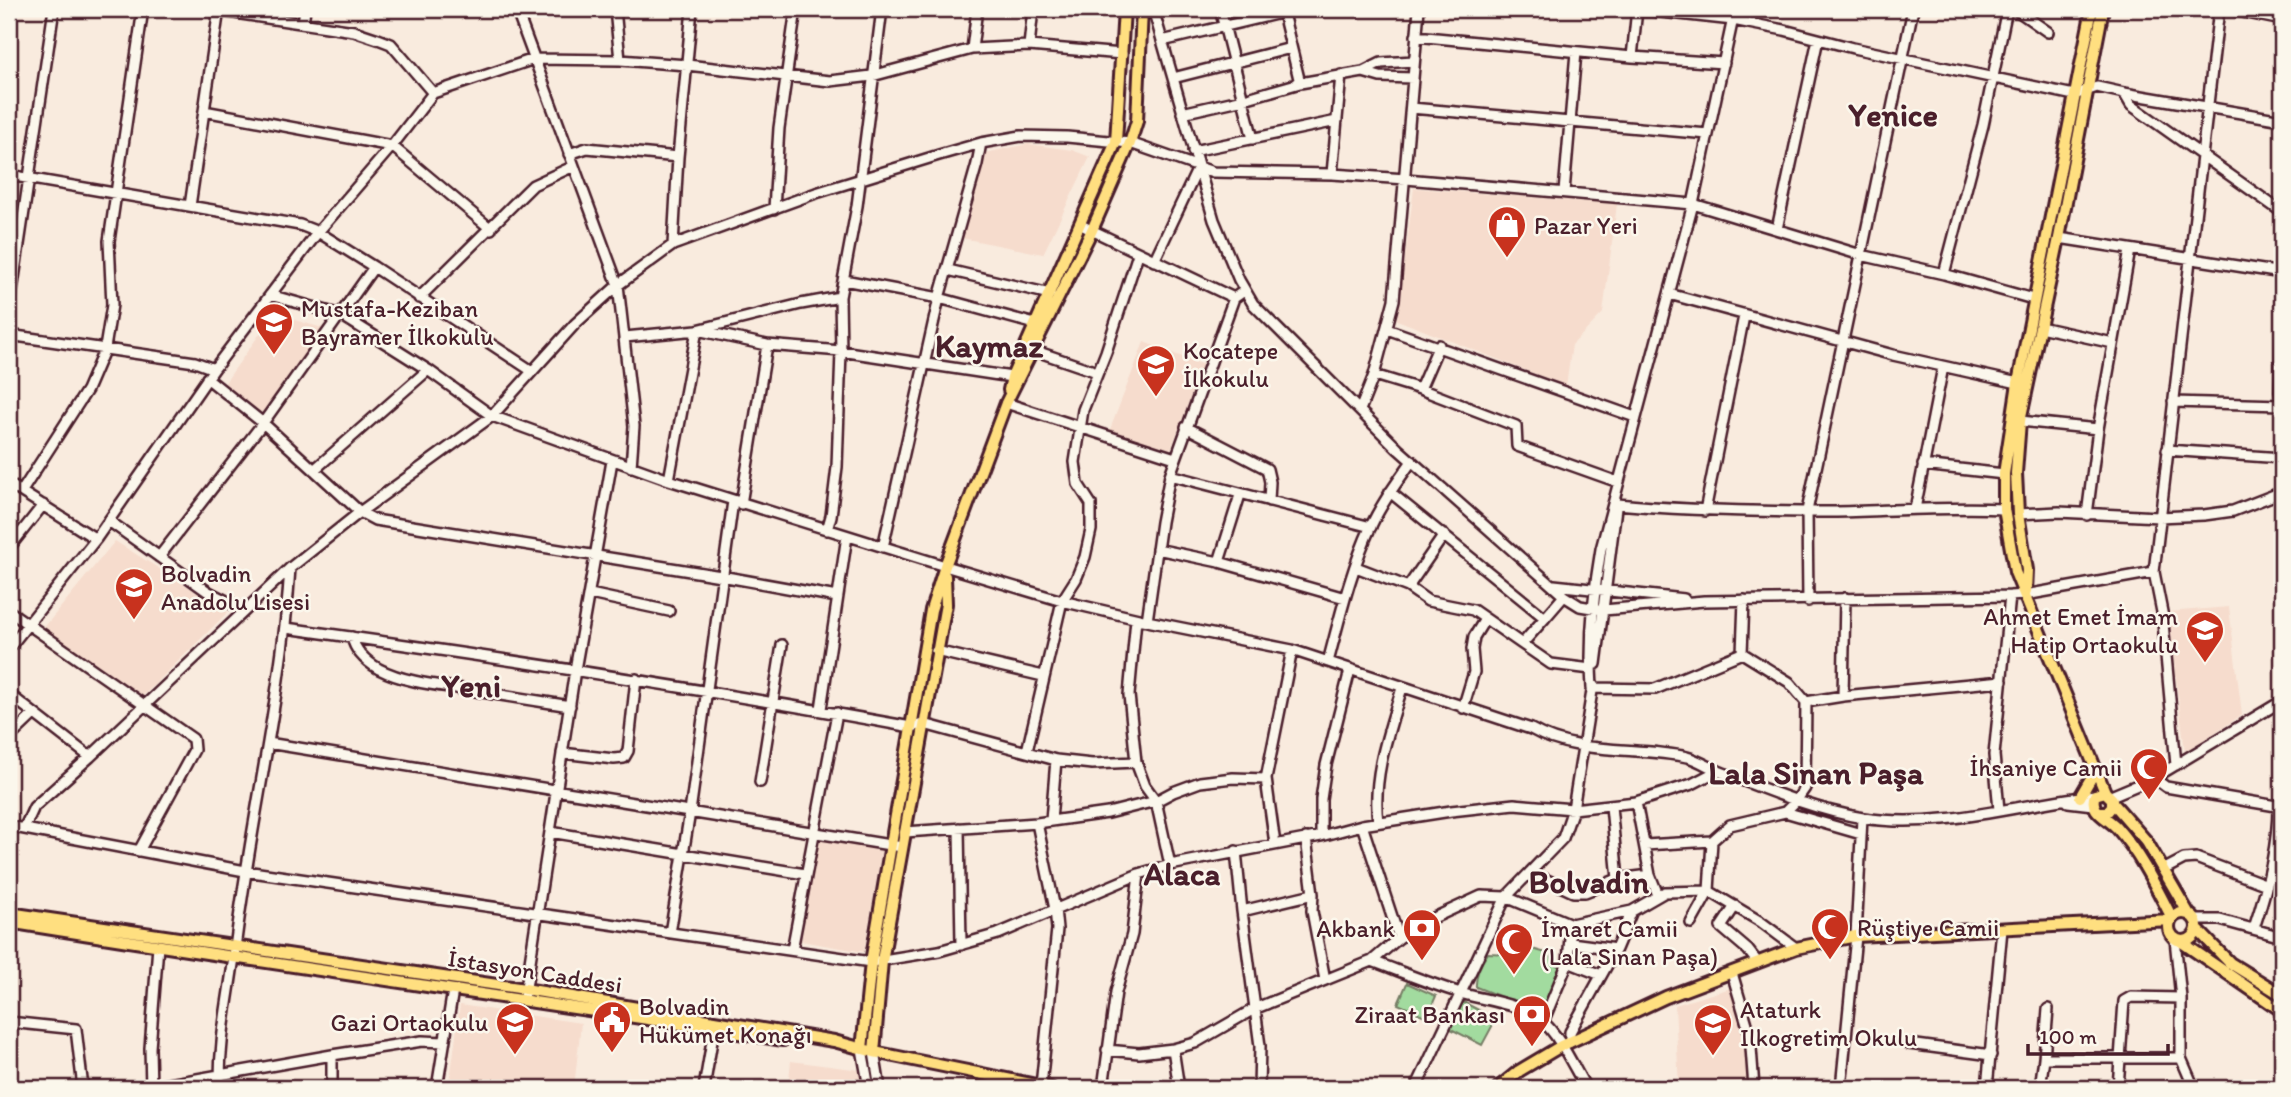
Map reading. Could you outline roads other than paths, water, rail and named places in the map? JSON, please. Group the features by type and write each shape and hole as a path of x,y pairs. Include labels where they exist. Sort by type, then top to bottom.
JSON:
{"main road":[{"path":"9,922 158,946 234,952 453,989 525,994 714,1029 862,1049 890,844 931,610 1035,324 1116,142 1125,9"},
{"path":"1016,377 1033,350 1092,230 1130,143 1137,121 1142,9"},
{"path":"2092,9 2018,383 2004,474 2004,509 2015,572 2093,768 2102,800 2116,826 2132,846 2172,919 2169,927 2176,939"},
{"path":"2025,595 2027,570 2018,514 2016,473 2020,421 2103,9"},
{"path":"874,1052 876,961 905,832 946,604 945,566"},
{"path":"2080,797 2093,768"},
{"path":"2102,800 2147,842 2194,921 2230,963 2282,995"},
{"name":"İstasyon Caddesi","path":"9,913 234,952 821,1039 1046,1087"},
{"path":"1498,1088 1565,1044 1666,997 1796,948 1856,936 2121,923 2172,919 2180,914 2194,921"},
{"path":"2176,939 2193,937 2194,921"},
{"path":"2121,923 2156,927 2282,1011"}],"street":[{"path":"9,312 54,9"},
{"path":"22,491 87,390 104,348 112,305 109,240 143,9"},
{"path":"207,9 354,31 391,44 433,93"},
{"path":"303,23 305,9"},
{"path":"516,9 618,285 634,426 631,467"},
{"path":"615,9 620,61"},
{"path":"673,245 692,9"},
{"path":"774,209 778,141 796,9"},
{"path":"827,530 837,467 840,297 857,206 858,181 882,9"},
{"path":"972,49 977,9"},
{"path":"1029,46 1033,9"},
{"path":"1153,9 1214,220 1244,291 1253,304 1412,461 1564,596 1580,606 1604,610 1704,601 2010,596 2154,572"},
{"path":"1220,9 1253,139"},
{"path":"1162,41 1283,10 1297,9"},
{"path":"1360,410 1374,375 1394,300 1419,9"},
{"path":"1632,57 1635,9 1733,20 2074,95 2097,87 2282,120"},
{"path":"1592,688 1594,589 1601,549 1693,204 1735,9"},
{"path":"1808,601 1807,511 1913,9"},
{"path":"1944,274 1983,125 2007,9"},
{"path":"2015,9 2048,32"},
{"path":"2176,765 2162,612 2154,572 2219,9"},
{"path":"2227,9 2282,20"},
{"path":"190,206 219,10"},
{"path":"1283,10 1300,83"},
{"path":"1416,36 1724,63"},
{"path":"1777,229 1818,38"},
{"path":"9,648 96,539 207,378 318,232 392,146 433,93 534,59 687,65 830,81 872,76 972,49 1029,46 1122,54"},
{"path":"1173,78 1291,48"},
{"path":"1564,192 1576,52"},
{"path":"1182,113 1300,83 1363,72 1381,63 1414,61"},
{"path":"1363,72 1413,78"},
{"path":"1332,174 1341,75"},
{"path":"2124,93 2131,105 2282,212"},
{"path":"1411,108 1708,134"},
{"path":"204,111 392,146 491,229"},
{"path":"1193,152 1337,121"},
{"path":"24,829 34,807 290,568 360,512 492,416 575,324 618,285 673,245 858,181 981,143 1021,136 1067,137 1130,143 1213,172 1332,174 1693,204 1861,255 1944,274 2033,299"},
{"path":"883,547 939,298 981,143"},
{"path":"569,154 587,148 678,157"},
{"path":"419,298 533,185 574,166"},
{"path":"1154,261 1198,168"},
{"path":"9,175 300,225 318,232 374,267 532,371"},
{"path":"1080,225 1234,298"},
{"path":"2059,238 2190,257 2282,274"},
{"path":"2087,514 2098,429 2130,250"},
{"path":"1027,751 1062,601 1076,579 1085,557 1091,530 1091,504 1078,484 1075,462 1080,426 1138,254"},
{"path":"159,557 263,423 374,267"},
{"path":"948,270 1050,294"},
{"path":"844,280 939,298 1035,324"},
{"path":"1147,621 1170,475 1234,298 1244,291"},
{"path":"1669,294 1841,342 1943,368 2018,383"},
{"path":"270,295 341,315 428,370 492,416 612,461 846,536 1062,601 1136,619 1292,650 1531,729 1543,736 1584,746 1690,758 1796,801 1862,818 1941,821 2052,800 2080,797 2102,800"},
{"path":"625,337 697,330 800,304 840,297"},
{"path":"1705,511 1744,316"},
{"path":"2040,327 2113,343"},
{"path":"1387,329 1439,345 1636,417"},
{"path":"697,330 766,345 841,351 1016,377"},
{"path":"669,480 697,330"},
{"path":"9,335 195,362 214,369"},
{"path":"2173,402 2282,405 2282,338"},
{"path":"670,933 690,812 721,576 766,345"},
{"path":"1420,389 1439,345"},
{"path":"1033,350 1097,372"},
{"path":"1915,509 1943,368"},
{"path":"314,470 428,370"},
{"path":"1374,375 1420,389 1516,426 1517,446 1618,482"},
{"path":"207,378 263,423 360,512 375,520 838,597"},
{"path":"1006,402 1175,458"},
{"path":"2020,421 2098,429"},
{"path":"1186,428 1267,469 1270,482 1269,501"},
{"path":"2167,450 2282,458"},
{"path":"525,994 575,670 612,461"},
{"path":"1328,662 1345,598 1371,527 1390,492 1412,461"},
{"path":"1923,465 2004,474"},
{"path":"1170,475 1371,527"},
{"path":"1416,1088 1506,897 1563,838 1573,809 1607,589 1618,482"},
{"path":"9,484 96,539"},
{"path":"1390,492 1545,618"},
{"path":"2018,514 2059,512 2159,517 2233,511 2282,492"},
{"path":"1219,562 1240,495"},
{"path":"1617,504 1705,511 2004,509"},
{"path":"9,548 43,505"},
{"path":"109,521 207,591 244,610"},
{"path":"1408,587 1444,535"},
{"path":"821,709 846,536"},
{"path":"1157,549 1219,562 1345,598"},
{"path":"220,1088 220,1040 286,628 290,568"},
{"path":"1356,568 1408,587 1428,600 1473,610 1551,664 1591,669"},
{"path":"1553,584 1704,601"},
{"path":"590,594 669,611"},
{"path":"1522,644 1564,596"},
{"path":"1999,810 1994,755 2010,596"},
{"path":"1843,696 1845,598"},
{"path":"1742,653 1744,600"},
{"path":"9,611 193,740 194,750 139,851"},
{"path":"1136,619 1129,695 1136,762 1156,801 1170,865"},
{"path":"1463,708 1474,672 1474,637 1485,620"},
{"path":"286,628 636,679 821,709 911,727 924,724 1056,760 1092,764 1136,762"},
{"path":"352,637 360,654 377,668 395,675 435,685 570,706"},
{"path":"760,782 782,645"},
{"path":"1275,844 1266,779 1292,650"},
{"path":"936,651 1043,676"},
{"path":"1592,688 1655,689 1742,653"},
{"path":"1645,845 1712,841 1730,825 1784,812 1805,788 1806,702 1788,682 1742,653"},
{"path":"1321,836 1321,799 1326,765 1350,670"},
{"path":"562,753 624,758 628,751 636,679"},
{"path":"1806,702 2002,681"},
{"path":"1378,822 1375,800 1378,775 1402,688"},
{"path":"9,694 90,757"},
{"path":"2052,800 2102,800 2154,778 2282,701"},
{"path":"792,950 837,713"},
{"path":"9,738 34,714"},
{"path":"268,743 902,847"},
{"path":"1052,820 1056,760"},
{"path":"9,826 245,871 876,961 961,945 998,934 1139,874 1170,865 1321,836 1362,825 1451,811 1514,804 1573,809 1636,802 1692,784 1717,771"},
{"path":"905,832 1037,823 1108,813 1156,801 1200,782 1233,778 1266,779"},
{"path":"2154,778 2166,787 2280,807 2267,885 2254,928"},
{"path":"1636,802 1650,875 1658,895"},
{"path":"1611,806 1618,879"},
{"path":"1784,812 1861,834"},
{"path":"1841,1088 1856,936 1862,818"},
{"path":"1037,823 1055,909 1056,953 1046,1087"},
{"path":"1362,825 1399,938"},
{"path":"959,828 961,945"},
{"path":"550,832 805,874"},
{"path":"1306,838 1313,894 1312,911 1325,980"},
{"path":"1691,923 1709,891 1712,841"},
{"path":"1237,851 1260,1046 1259,1088"},
{"path":"2163,870 2184,859 2196,859 2267,885"},
{"path":"1530,872 1573,892 1585,892 1618,879 1650,875"},
{"path":"1103,1088 1116,992 1132,934 1139,874"},
{"path":"1107,1050 1139,1053 1195,1043 1254,1009 1372,961 1399,938 1427,920 1481,896 1506,897 1572,924 1632,911 1665,892 1709,891 1761,922 1796,948"},
{"path":"1242,911 1313,894"},
{"path":"1735,906 1721,927 1748,950 1758,963"},
{"path":"1565,1044 1616,949 1632,911"},
{"path":"2194,921 2220,920 2282,937"},
{"path":"1544,1022 1568,962 1572,924"},
{"path":"1987,1088 2002,929"},
{"path":"2176,939 2181,998 2181,1058 2194,1088"},
{"path":"1570,943 1616,949"},
{"path":"158,946 149,1088 332,1055 422,1041 444,1042"},
{"path":"1372,961 1462,994 1507,1005 1544,1022 1565,1044 1586,1088"},
{"path":"1568,962 1601,975"},
{"path":"1732,973 1750,1034 1754,1088"},
{"path":"437,1088 453,989"},
{"path":"2118,1088 2124,1000 2131,997 2181,998"},
{"path":"2040,1088 2048,1009"},
{"path":"9,1022 76,1029 83,1088"},
{"path":"704,1088 714,1029"},
{"path":"1909,1044 1991,1055"},
{"path":"862,1049 869,1088"},
{"path":"1173,1049 1179,1088"},
{"path":"874,1052 880,1088"},
{"path":"332,1055 332,1088"},
{"path":"2044,1058 2181,1058"}],"place":[{"name":"Pazar Yeri","path":"1507,259"},
{"name":"Mustafa-Keziban Bayramer İlkokulu","path":"274,356"},
{"name":"Kocatepe İlkokulu","path":"1156,398"},
{"name":"Bolvadin Anadolu Lisesi","path":"134,621"},
{"name":"Ahmet Emet İmam Hatip Ortaokulu","path":"2205,664"},
{"name":"İhsaniye Camii","path":"2149,801"},
{"name":"Rüştiye Camii","path":"1830,961"},
{"name":"Akbank","path":"1422,962"},
{"name":"İmaret Camii (Lala Sinan Paşa)","path":"1514,976"},
{"name":"Ziraat Bankası","path":"1532,1048"},
{"name":"Bolvadin Hükümet Konağı","path":"612,1054"},
{"name":"Gazi Ortaokulu","path":"515,1056"},
{"name":"Ataturk Ilkogretim Okulu","path":"1713,1057"}],"district":[{"name":"Yenice","path":"1893,115"},
{"name":"Kaymaz","path":"989,346"},
{"name":"Yeni","path":"471,686"},
{"name":"Lala Sinan Paşa","path":"1816,773"},
{"name":"Alaca","path":"1182,874"},
{"name":"Bolvadin","path":"1589,882"}]}
